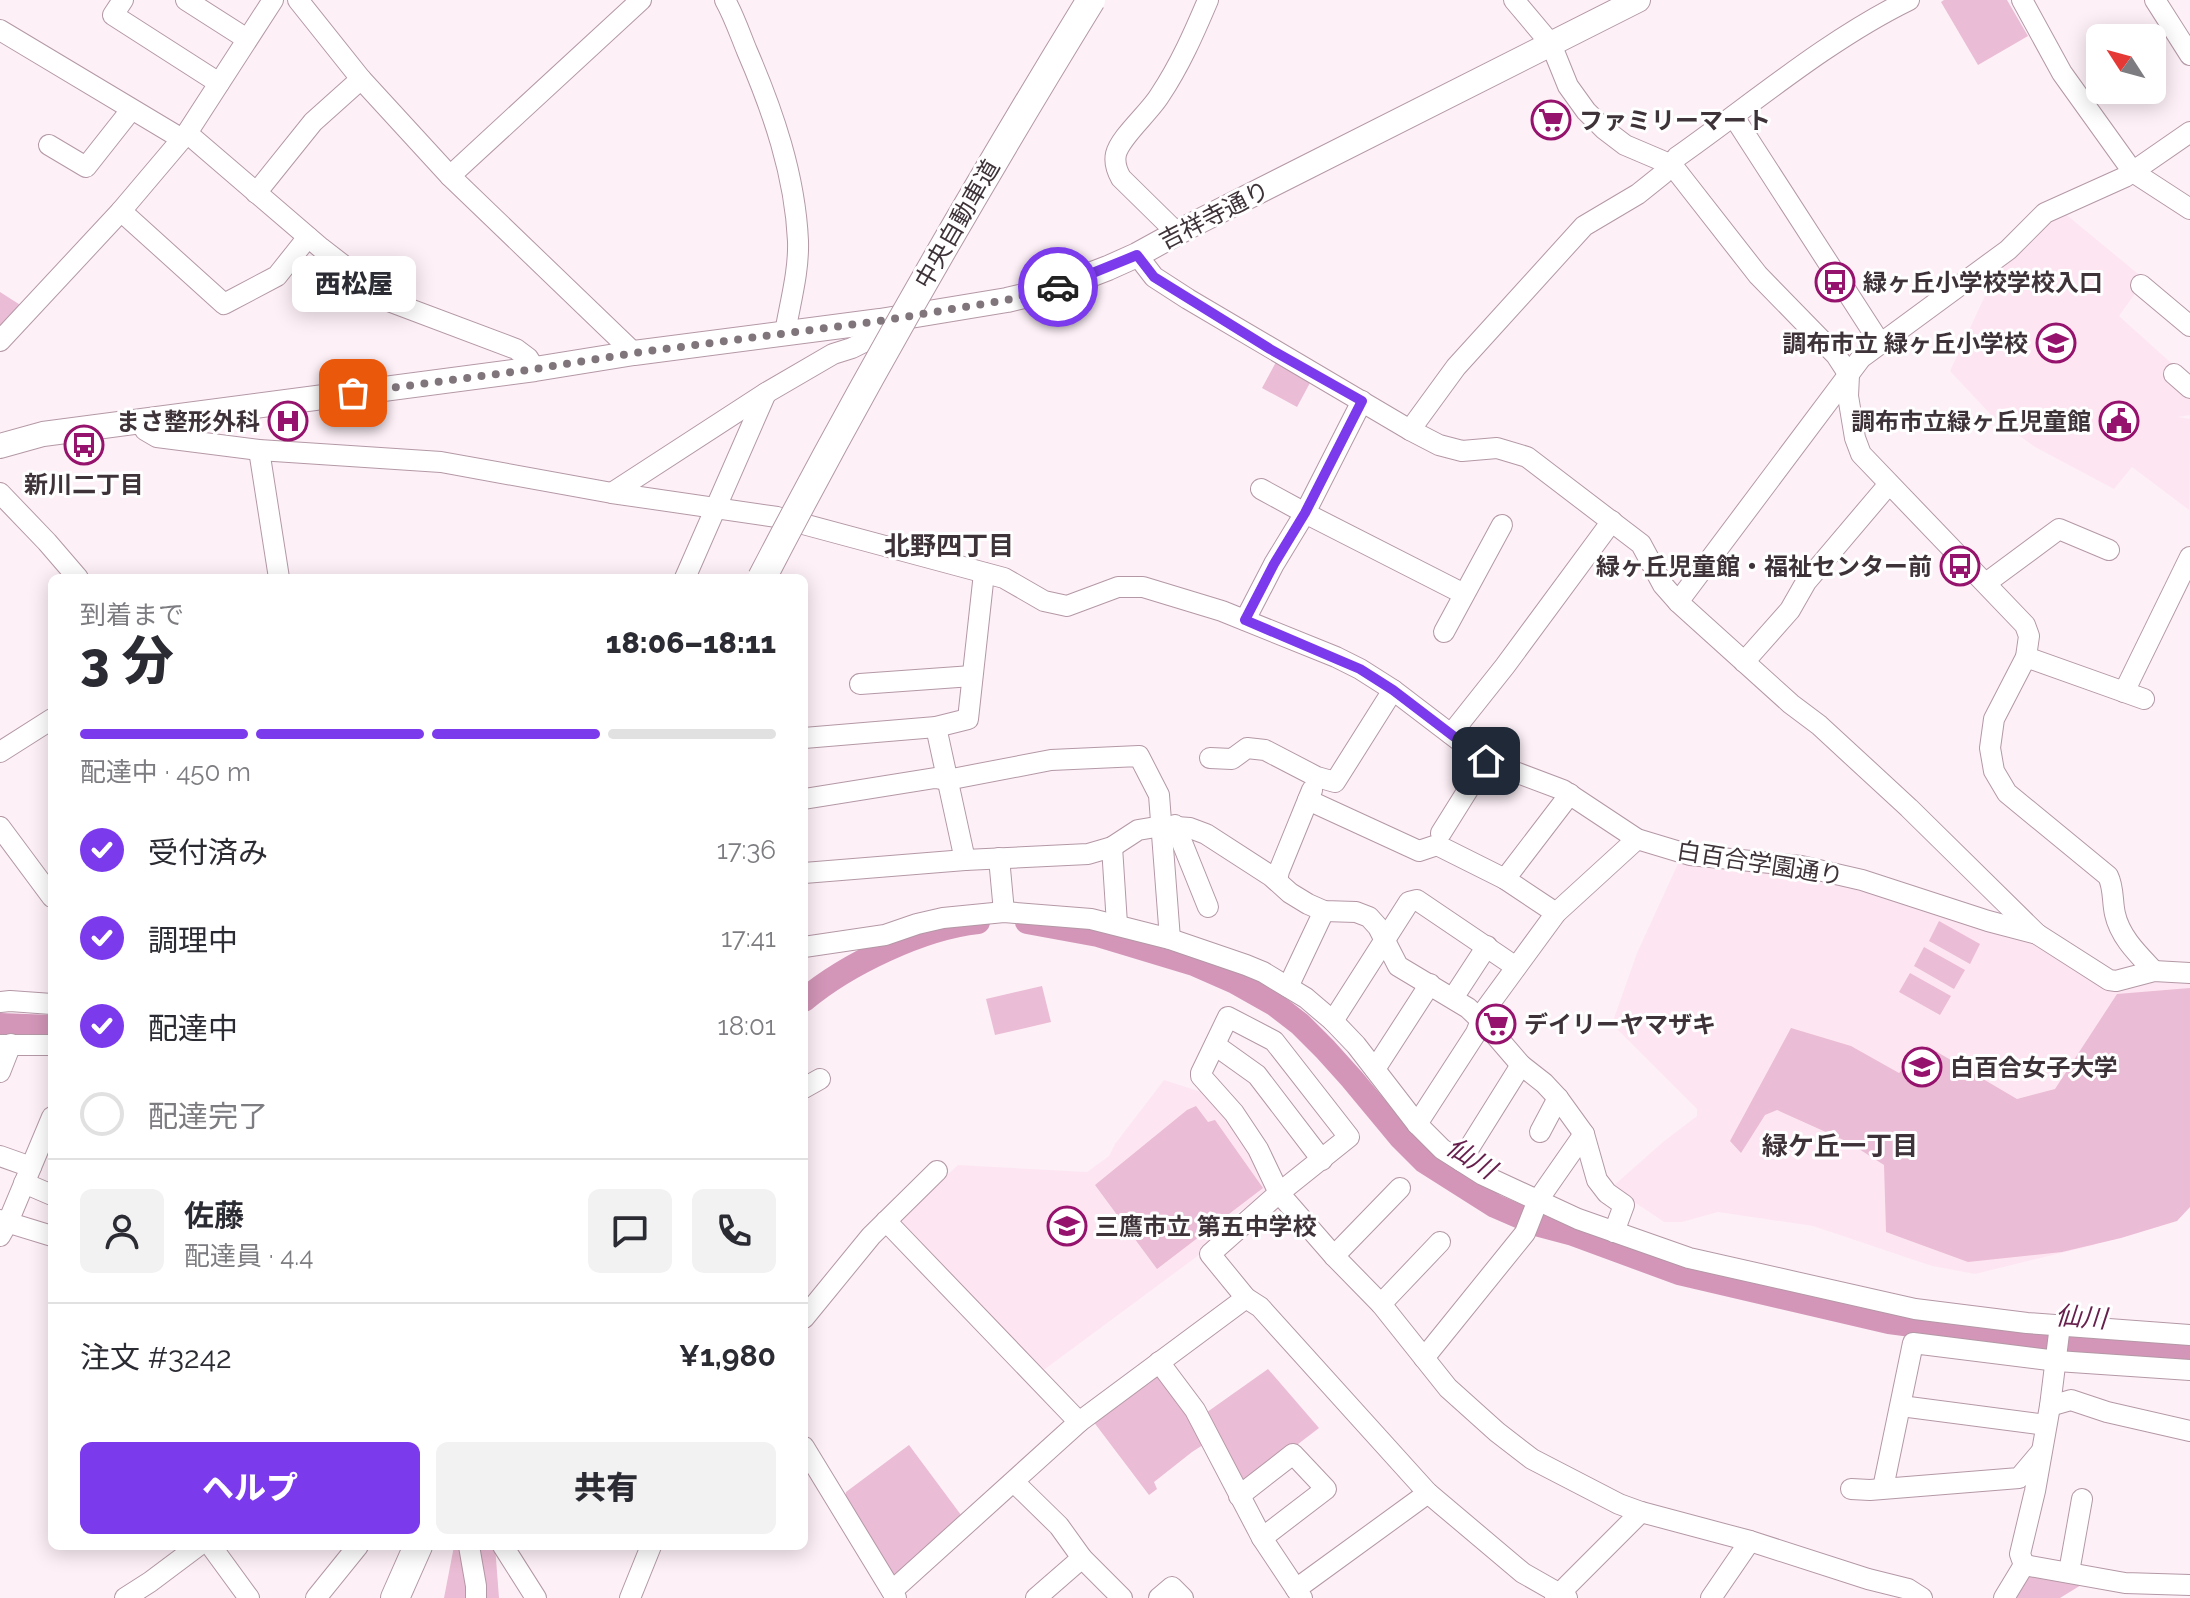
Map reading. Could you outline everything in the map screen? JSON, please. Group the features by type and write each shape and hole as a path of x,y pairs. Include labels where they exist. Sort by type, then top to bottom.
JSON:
{"highway":[{"name":"中央自動車道","path":"764,574 869,376 1091,0"},
{"name":"中央自動車道","path":"785,574 944,282 1112,0"},
{"path":"376,1598 395,1550"},
{"path":"395,1598 419,1550"},
{"path":"404,1598 420,1550"},
{"path":"416,1598 421,1550"}],"main road":[{"name":"吉祥寺通り","path":"0,446 43,434 880,321 1007,300 1056,288 1137,255 1638,0"}],"street":[{"path":"123,0 113,15 219,83"},
{"path":"186,0 247,39"},
{"path":"298,0 361,79 450,176 634,353"},
{"path":"450,176 641,0"},
{"path":"725,0 782,145 794,203 798,244 785,333"},
{"path":"1177,233 1121,178 1116,167 1116,154 1175,70 1208,0"},
{"path":"1514,0 1551,44 1568,86 1586,111 1625,145 1672,165 1758,275 1836,355 1849,375 1848,396 1861,454 2025,625 2029,636 2026,657 1994,719 1990,748 1994,771 2007,793 2108,876 2121,932 2154,971"},
{"path":"1410,430 1456,367 1584,226 1638,194 1663,174 1677,157 1801,68 1876,16 1909,0"},
{"path":"2022,0 2062,73 2133,172 2190,209"},
{"path":"2155,0 2190,55"},
{"path":"0,341 121,211 184,136 269,1"},
{"path":"0,30 131,110 184,136 391,302 516,349 528,358 535,369"},
{"path":"256,193 313,122 361,79"},
{"path":"49,145 86,167 131,110"},
{"path":"1734,117 1880,343"},
{"path":"1678,602 1861,358 2008,250 2045,213 2133,172 2190,132"},
{"path":"121,211 224,304 277,276 308,237"},
{"path":"1137,255 1154,277 1410,430 1439,445 1462,451 1497,448 1527,457 1612,521 1641,544 1663,585 1678,602 1909,808 2037,934"},
{"path":"2141,285 2190,326"},
{"path":"612,493 766,393 833,354 870,339 880,321"},
{"path":"2174,374 2190,388"},
{"path":"687,574 766,393"},
{"path":"1245,620 1305,513 1362,401"},
{"name":"白百合学園通り","path":"141,421 145,430 157,437 259,450 441,462 612,493 777,517 1004,578 1044,601 1058,605 1067,606 1118,587 1143,587 1245,620 1360,669 1393,690 1486,761 1570,794 1637,839 1690,855 1801,866 1862,880 2037,934 2109,980 2154,971 2190,973"},
{"path":"259,450 278,574"},
{"path":"1744,662 1790,610 1806,582 1889,484"},
{"path":"1261,489 1464,594"},
{"path":"0,493 75,574"},
{"path":"1444,728 1505,666 1612,521"},
{"path":"1444,632 1502,525"},
{"path":"1986,583 2059,529 2109,550"},
{"path":"2124,692 2190,557"},
{"path":"808,738 936,727 968,719 984,573"},
{"path":"2026,657 2144,699"},
{"path":"860,684 972,676"},
{"path":"1210,758 1232,759 1247,748 1265,750 1317,777 1335,782 1393,690"},
{"path":"0,752 48,722"},
{"path":"936,727 965,860"},
{"path":"808,798 935,778 947,780 1051,760 1139,756 1208,907"},
{"path":"1441,833 1486,761"},
{"path":"1277,880 1317,777"},
{"path":"1505,879 1570,794"},
{"path":"1308,800 1419,851 1437,845 1505,879 1556,913"},
{"path":"1169,826 1170,939"},
{"path":"808,873 1088,854 1112,847 1138,830 1169,826 1206,834 1277,880 1290,893 1324,911 1356,912 1369,917 1378,927 1398,966 1453,998 1481,1020 1521,1065 1558,1098 1584,1134 1597,1180 1607,1193 1624,1205 1614,1232"},
{"path":"0,827 48,892"},
{"path":"1417,1124 1476,1033 1485,1010 1556,913 1637,839"},
{"path":"1112,847 1117,924"},
{"path":"999,858 1004,912"},
{"path":"1333,1021 1409,902 1417,900 1516,967"},
{"path":"1288,987 1324,911"},
{"path":"808,946 885,935 943,918 1004,912 1062,915 1117,924 1170,939 1228,957 1263,972 1306,998 1333,1021 1417,1124 1442,1149 1536,1204 1689,1258 2190,1370"},
{"path":"1453,998 1487,946"},
{"path":"1375,1069 1430,984"},
{"path":"0,1002 48,1004"},
{"path":"1641,1512 1561,1596 1542,1586 1428,1493 1260,1307 1246,1298 1210,1254 1279,1193 1349,1137 1274,1041 1228,1017 1201,1076 1234,1113 1258,1149 1279,1193 1381,1304 1448,1388 1497,1432 1532,1459 1619,1504 1908,1589 1922,1598"},
{"path":"0,1072 6,1044 48,1045"},
{"path":"1215,1045 1257,1075 1322,1160"},
{"path":"1461,1161 1521,1065"},
{"path":"1540,1132 1558,1098"},
{"path":"48,1129 3,1226 48,1235"},
{"path":"1424,1358 1526,1230 1536,1204 1584,1134"},
{"path":"0,1156 48,1192"},
{"path":"808,1313 871,1236 937,1171"},
{"path":"1334,1256 1400,1188"},
{"path":"886,1221 1079,1422"},
{"path":"1381,1304 1440,1242"},
{"path":"808,1454 894,1595 1079,1422 1246,1298"},
{"path":"1883,1488 1913,1343 2059,1343 2190,1335"},
{"path":"2024,1565 2020,1554 2059,1343"},
{"path":"1159,1362 1195,1410 1262,1538 1299,1594 1428,1493"},
{"path":"1901,1406 2048,1415 2071,1400 2107,1412 2190,1431"},
{"path":"1851,1489 2019,1478 2041,1452"},
{"path":"1239,1496 1293,1454 1326,1489 1262,1538"},
{"path":"1014,1482 1059,1526 1082,1558 1122,1598"},
{"path":"2069,1572 2082,1499"},
{"path":"1711,1598 1750,1541"},
{"path":"125,1598 193,1550"},
{"path":"214,1550 249,1598"},
{"path":"297,1598 320,1593 355,1550"},
{"path":"469,1550 476,1598"},
{"path":"506,1550 536,1598"},
{"path":"630,1598 649,1550"},
{"path":"1036,1598 1082,1558"},
{"path":"2024,1565 2125,1583 2190,1585"},
{"path":"2004,1598 2024,1565"},
{"path":"1159,1598 1172,1587 1183,1598"}],"shaded area":[{"path":"2007,0 2028,36 1978,65 1941,2"},
{"name":"調布市立 緑ヶ丘小学校","path":"2063,212 2148,282 2141,285 2119,316 2190,380 2190,415 2178,417 2190,419 2189,510 2132,467 2114,489 2035,447 1993,417 1950,371 2002,259"},
{"path":"0,292 25,308 0,335"},
{"path":"1276,362 1311,381 1297,407 1262,388"},
{"name":"白百合女子大学","path":"1681,857 1797,870 2044,946 2108,990 2158,982 2190,981 2190,1197 2094,1245 1975,1274 1932,1266 1813,1226 1718,1212 1682,1222 1664,1222 1612,1187 1697,1116 1697,1109 1612,1024 1637,953"},
{"path":"1939,921 1980,944 1970,964 1929,941"},
{"path":"1924,947 1965,970 1954,989 1914,966"},
{"path":"1910,973 1951,996 1940,1015 1899,992"},
{"path":"1042,986 1051,1022 995,1035 986,999"},
{"path":"2190,988 2190,1207 2177,1221 2062,1252 1968,1262 1886,1232 1884,1165 1848,1142 1777,1110 1765,1115 1741,1153 1730,1141 1791,1028 1851,1046 1899,1073 1927,1046 2017,1099 2055,1089 2117,994"},
{"name":"三鷹市立 第五中学校","path":"1164,1080 1208,1094 1230,1118 1271,1192 1229,1218 1234,1225 1203,1252 1041,1372 994,1318 988,1318 902,1228 902,1217 958,1165 1087,1172 1109,1156"},
{"path":"1196,1106 1208,1122 1215,1120 1263,1188 1157,1269 1095,1185"},
{"path":"1268,1369 1319,1428 1243,1486 1203,1415"},
{"path":"1158,1370 1209,1441 1154,1482 1157,1489 1149,1495 1093,1421"},
{"path":"909,1445 964,1519 900,1574 890,1574 845,1497 846,1492"},
{"path":"453,1550 495,1550 499,1598 444,1598"},
{"path":"2032,1572 2086,1582 2060,1598 2016,1598"}],"waterway":[{"name":"仙川","path":"808,997 841,973 886,950 933,932 978,922"},
{"name":"仙川","path":"1027,922 1098,935 1194,964 1274,1004 1325,1049 1424,1161 1495,1206 1539,1225 1573,1234 1679,1273 1889,1322 2041,1342 2190,1353"},
{"name":"仙川","path":"0,1025 48,1027"}],"way so far":[{"path":"353,393 880,321 1007,300 1058,287"}],"place":[{"name":"ファミリーマート","path":"1551,120"},
{"name":"緑ヶ丘小学校学校入口","path":"1835,282"},
{"name":"調布市立 緑ヶ丘小学校","path":"2056,343"},
{"name":"西松屋","path":"353,393"},
{"name":"まさ整形外科","path":"288,421"},
{"name":"調布市立緑ヶ丘児童館","path":"2119,421"},
{"name":"新川二丁目","path":"84,445"},
{"name":"緑ヶ丘児童館・福祉センター前","path":"1960,566"},
{"name":"デイリーヤマザキ","path":"1496,1024"},
{"name":"白百合女子大学","path":"1922,1067"},
{"name":"三鷹市立 第五中学校","path":"1067,1226"}],"district":[{"name":"北野四丁目","path":"949,546"},
{"name":"緑ケ丘一丁目","path":"1840,1146"}],"route":[{"path":"1058,287 1137,255 1154,277 1270,349 1362,401 1305,513 1245,620 1360,669 1437,722 1486,761"}]}
